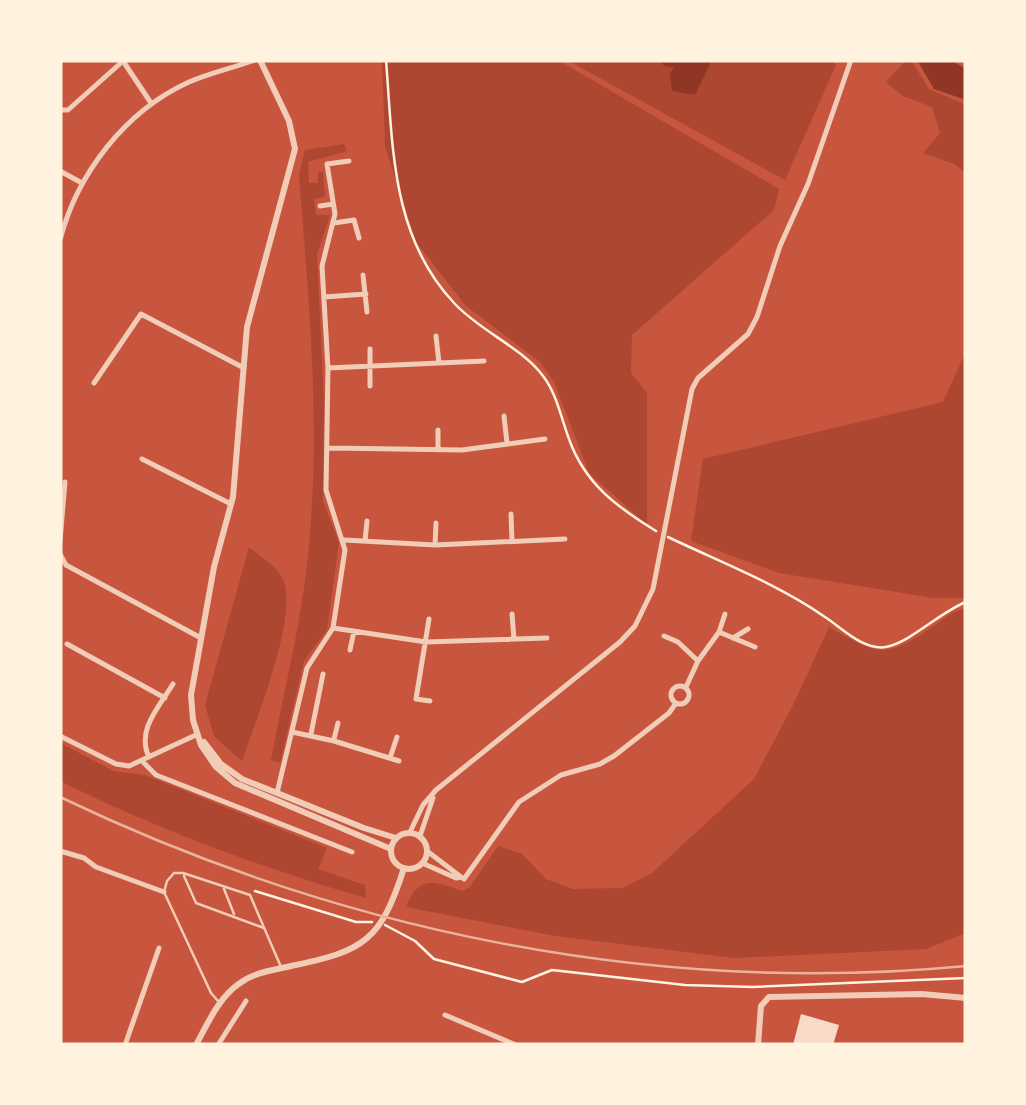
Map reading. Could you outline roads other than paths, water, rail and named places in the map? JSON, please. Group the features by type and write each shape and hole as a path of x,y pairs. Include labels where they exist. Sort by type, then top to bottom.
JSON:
{"street":[{"path":"60,110 68,110 124,60 152,104"},
{"path":"60,240 82,183 116,137 152,104 190,82 257,60 290,121 294,149 256,287 242,367 231,504 214,567 191,700 202,745 212,762 230,779 396,838 410,832 423,804 436,790 635,626 654,589 692,388 698,378 736,347 758,317 780,246 846,81 847,61"},
{"path":"275,796 307,668 333,628 344,540 328,501 323,256 334,223 327,164 350,160"},
{"path":"60,171 82,183"},
{"path":"320,206 333,204"},
{"path":"334,223 354,220 359,238"},
{"path":"363,275 367,312"},
{"path":"324,297 366,294"},
{"path":"94,383 141,314 242,367"},
{"path":"436,336 439,364"},
{"path":"370,349 370,386"},
{"path":"328,368 484,362"},
{"path":"504,416 507,444"},
{"path":"438,430 438,450"},
{"path":"328,448 438,450 546,439"},
{"path":"142,459 231,504"},
{"path":"60,541 64,482"},
{"path":"511,514 512,542"},
{"path":"365,541 367,520"},
{"path":"435,545 436,522"},
{"path":"344,540 435,545 566,538"},
{"path":"60,554 66,565 201,638"},
{"path":"512,614 514,640"},
{"path":"686,687 698,660 719,632 725,614"},
{"path":"428,620 416,699 430,701"},
{"path":"333,628 426,642 548,638"},
{"path":"733,638 748,628"},
{"path":"350,650 354,631"},
{"path":"719,632 755,648"},
{"path":"664,636 678,642 698,660"},
{"path":"68,644 165,698"},
{"path":"311,736 323,674"},
{"path":"149,757 144,732 173,684"},
{"path":"676,703 672,691 686,687"},
{"path":"422,863 464,879 518,802 560,775 614,756 669,713 676,703 688,701 686,687"},
{"path":"334,741 338,723"},
{"path":"292,732 399,761"},
{"path":"60,736 116,764 129,766 198,734"},
{"path":"198,734 225,768 275,796 391,849"},
{"path":"390,758 397,737"},
{"path":"142,761 156,775 352,852"},
{"path":"420,836 436,790"},
{"path":"410,832 420,836 427,851 462,877"},
{"path":"396,838 391,849 394,861 404,868 422,863 427,851"},
{"path":"60,851 164,892"},
{"path":"196,1045 220,1003 243,981 258,973 334,957 364,942 384,920 404,868"},
{"path":"126,1045 159,948"},
{"path":"758,1045 764,1000 769,996 922,994 966,998"},
{"path":"218,1045 246,1002"},
{"path":"444,1015 516,1045"}],"lane":[{"path":"183,873 196,902 265,928"},
{"path":"220,1003 211,993 164,892 170,877 183,873 250,895 282,968"},
{"path":"224,887 235,917"}],"railway":[{"path":"60,797 167,844 277,885 388,918 502,943 617,961 732,971 849,973 966,966"}]}
